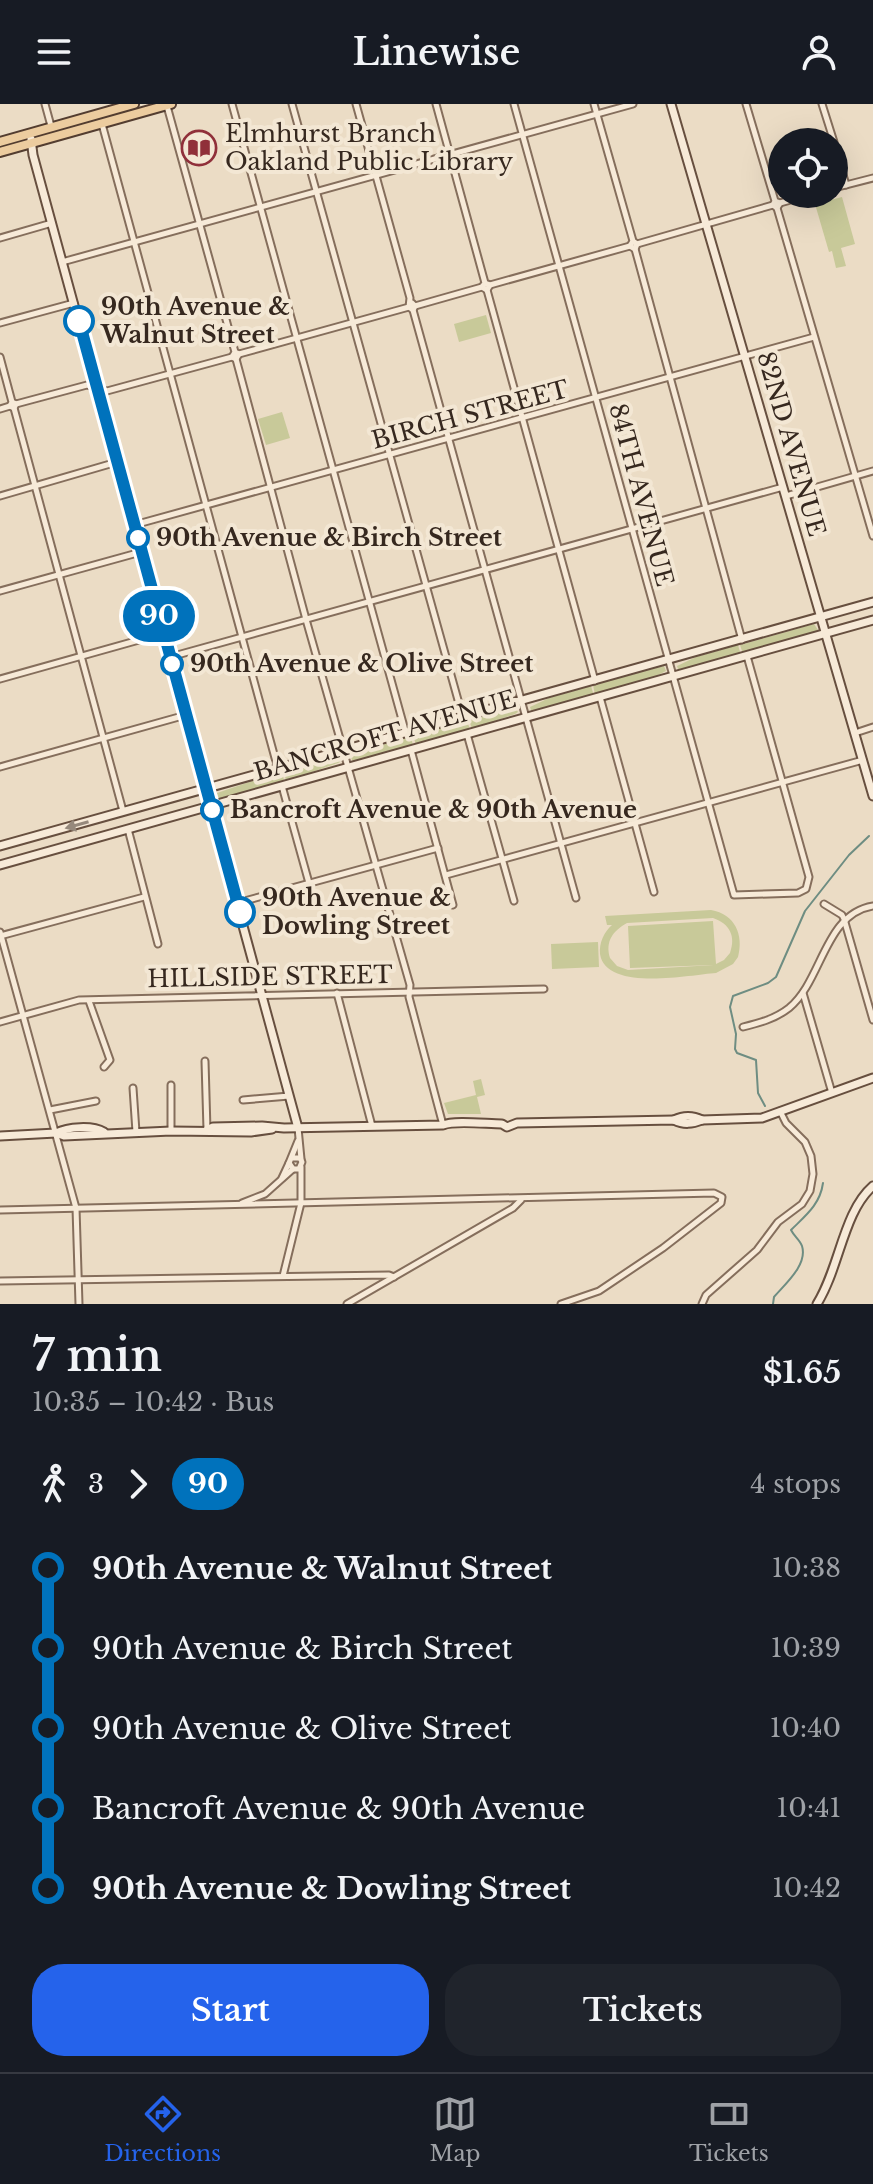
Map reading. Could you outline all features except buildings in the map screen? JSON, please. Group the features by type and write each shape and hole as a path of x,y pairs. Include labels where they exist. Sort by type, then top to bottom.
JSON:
{"main road":[{"path":"0,142 114,106 134,104"},
{"path":"0,152 169,104"},
{"name":"82ND AVENUE","path":"671,104 873,796"},
{"path":"30,133 62,262 298,1128"},
{"name":"BANCROFT AVENUE","path":"0,846 873,602"},
{"name":"BANCROFT AVENUE","path":"0,865 873,620"},
{"path":"0,1136 207,1130 213,1133 272,1128 372,1126 443,1125 456,1128 462,1124 502,1124 507,1127 517,1123 674,1120 681,1116 694,1116 702,1120 762,1118 873,1078"},
{"path":"817,1304 835,1270 853,1212 864,1193 873,1186"}],"street":[{"path":"45,104 51,126"},
{"path":"169,104 270,488 406,971 443,1125"},
{"path":"232,104 406,734"},
{"path":"292,104 463,718"},
{"path":"356,104 576,898"},
{"path":"436,104 595,681"},
{"name":"84TH AVENUE","path":"514,104 734,895 798,893 808,885 809,877 782,782"},
{"path":"594,104 742,640"},
{"path":"62,262 633,104"},
{"path":"746,104 768,177"},
{"path":"822,104 829,128"},
{"path":"102,123 278,769"},
{"path":"848,184 873,178"},
{"path":"0,409 87,385 107,391 768,206"},
{"path":"777,208 873,536"},
{"path":"0,238 52,223"},
{"path":"0,323 74,303"},
{"name":"BIRCH STREET","path":"134,525 814,337"},
{"path":"0,357 124,812"},
{"path":"0,496 117,462"},
{"path":"786,496 873,471"},
{"path":"170,657 783,487"},
{"path":"0,591 141,552"},
{"path":"0,679 164,633"},
{"path":"747,656 782,782"},
{"path":"600,697 654,892"},
{"path":"0,767 186,715"},
{"path":"855,733 873,727"},
{"path":"467,734 514,901"},
{"path":"410,749 453,905"},
{"path":"446,875 863,760"},
{"path":"282,785 309,883"},
{"path":"128,828 158,944"},
{"path":"237,903 438,848"},
{"path":"79,1304 76,1208 0,935 144,897"},
{"path":"824,904 844,919 873,1020"},
{"path":"743,1027 771,1019 788,1010 803,992 844,919 854,911 873,906"},
{"name":"HILLSIDE STREET","path":"0,1022 79,1000 544,989"},
{"path":"803,992 832,1093"},
{"path":"337,993 372,1126"},
{"path":"89,1001 110,1060 104,1067"},
{"path":"205,1061 207,1130"},
{"path":"171,1085 171,1131"},
{"path":"133,1088 136,1132"},
{"path":"243,1100 289,1096"},
{"path":"50,1110 96,1101"},
{"path":"702,1304 706,1295 757,1250 778,1222 802,1204 810,1191 813,1174 811,1156 805,1142 786,1123 780,1111"},
{"path":"283,1276 301,1203 298,1128"},
{"path":"241,1203 265,1194 282,1178 298,1141"},
{"path":"290,1160 298,1157 301,1164"},
{"path":"290,1160 293,1169"},
{"path":"282,1178 301,1164"},
{"path":"0,1210 716,1193 722,1197 721,1203 663,1248 599,1291 561,1304"},
{"path":"265,1194 268,1203"},
{"path":"347,1304 513,1208 522,1199"},
{"path":"0,1281 394,1277"}],"green space":[{"path":"816,208 845,208 855,244 841,248 846,266 836,268 832,251 829,252"},
{"path":"486,315 491,333 459,342 454,324"},
{"path":"282,412 290,438 266,445 258,419"},
{"path":"814,624 818,630 814,632 743,654 740,645"},
{"path":"738,645 741,655 679,672 677,666 696,657"},
{"path":"664,666 666,671 646,681 595,695 593,685"},
{"path":"591,686 594,696 532,713 530,707 549,698"},
{"path":"515,707 518,712 515,714 472,729 469,720"},
{"path":"467,720 470,730 416,745 413,735"},
{"path":"411,736 413,746 353,762 351,757 354,754"},
{"path":"337,756 338,763 286,781 284,771"},
{"path":"282,771 284,781 219,799 217,793"},
{"path":"719,912 736,927 740,941 738,957 733,964 716,973 650,978 617,973 606,966 600,954 603,938 612,925 607,925 605,916","holes":["713,918 730,931 732,941 730,953 716,964 713,921 628,926 630,968 714,965 628,970 617,966 610,958 611,937 627,923"]},
{"path":"598,942 599,967 552,969 551,944"},
{"path":"481,1079 485,1095 477,1097 481,1114 448,1114 444,1103 476,1095 473,1081"}],"waterway":[{"path":"765,1106 758,1093 756,1060 737,1053 735,1049 736,1034 730,1007 733,996 776,977 805,911 849,855 869,836"},
{"path":"773,1304 774,1297 802,1260 802,1246 791,1230 815,1204 823,1183"}],"bus line":[{"name":"90","path":"79,321 240,912"}],"place":[{"name":"Elmhurst Branch Oakland Public Library","path":"199,148"},
{"name":"90th Avenue & Walnut Street","path":"79,321"},
{"name":"90th Avenue & Birch Street","path":"138,538"},
{"name":"90th Avenue & Olive Street","path":"172,664"},
{"name":"Bancroft Avenue & 90th Avenue","path":"212,810"},
{"name":"90th Avenue & Dowling Street","path":"240,912"}]}
